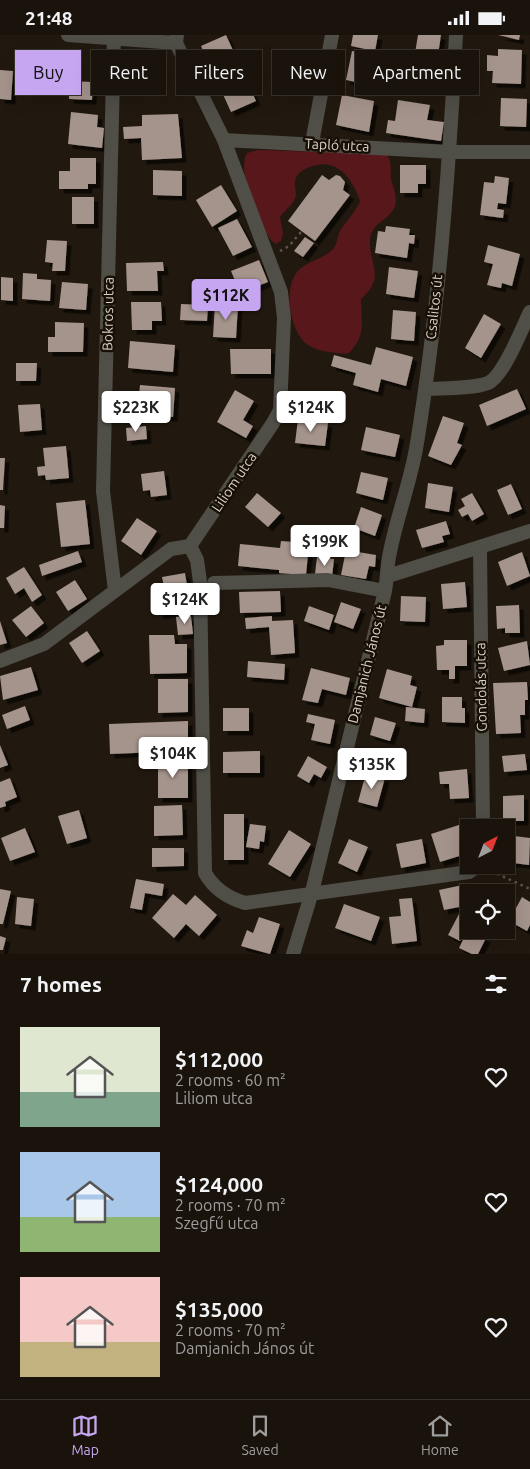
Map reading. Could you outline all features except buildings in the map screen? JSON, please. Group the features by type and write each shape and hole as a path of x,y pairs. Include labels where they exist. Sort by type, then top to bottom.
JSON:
{"street":[{"path":"68,35 177,39"},
{"path":"312,143 332,35"},
{"name":"Csalitos út","path":"388,576 388,558 410,484 426,389 450,152 456,35"},
{"name":"Bokros utca","path":"114,37 103,491 115,591"},
{"name":"Liliom utca","path":"177,39 224,140 281,292 284,318 280,410 190,546"},
{"name":"Tapló utca","path":"224,140 312,143 450,152 530,153"},
{"path":"426,389 481,385 493,380 501,370 530,312"},
{"path":"388,576 530,531"},
{"path":"0,661 44,644 171,549 190,546 197,560 200,582 205,873 211,883 233,900 245,903 312,892 460,873"},
{"name":"Gondolás utca","path":"480,547 483,819"},
{"name":"Damjanich János út","path":"293,954 312,892 388,576"},
{"path":"214,583 328,580 385,591"}],"path":[{"path":"280,251 289,246 301,232"},
{"path":"498,874 530,889"}],"shaded area":[{"path":"258,150 386,154 390,160 391,179 396,203 390,214 377,225 371,234 370,248 375,277 369,291 361,299 362,328 358,341 348,354 322,351 308,345 302,339 297,331 290,310 290,289 297,272 301,268 324,256 334,248 341,229 360,201 357,193 349,179 337,168 322,164 304,169 296,178 294,201 280,217 283,233 281,241 275,244 262,227 256,214 244,173 244,162 247,153"}]}
